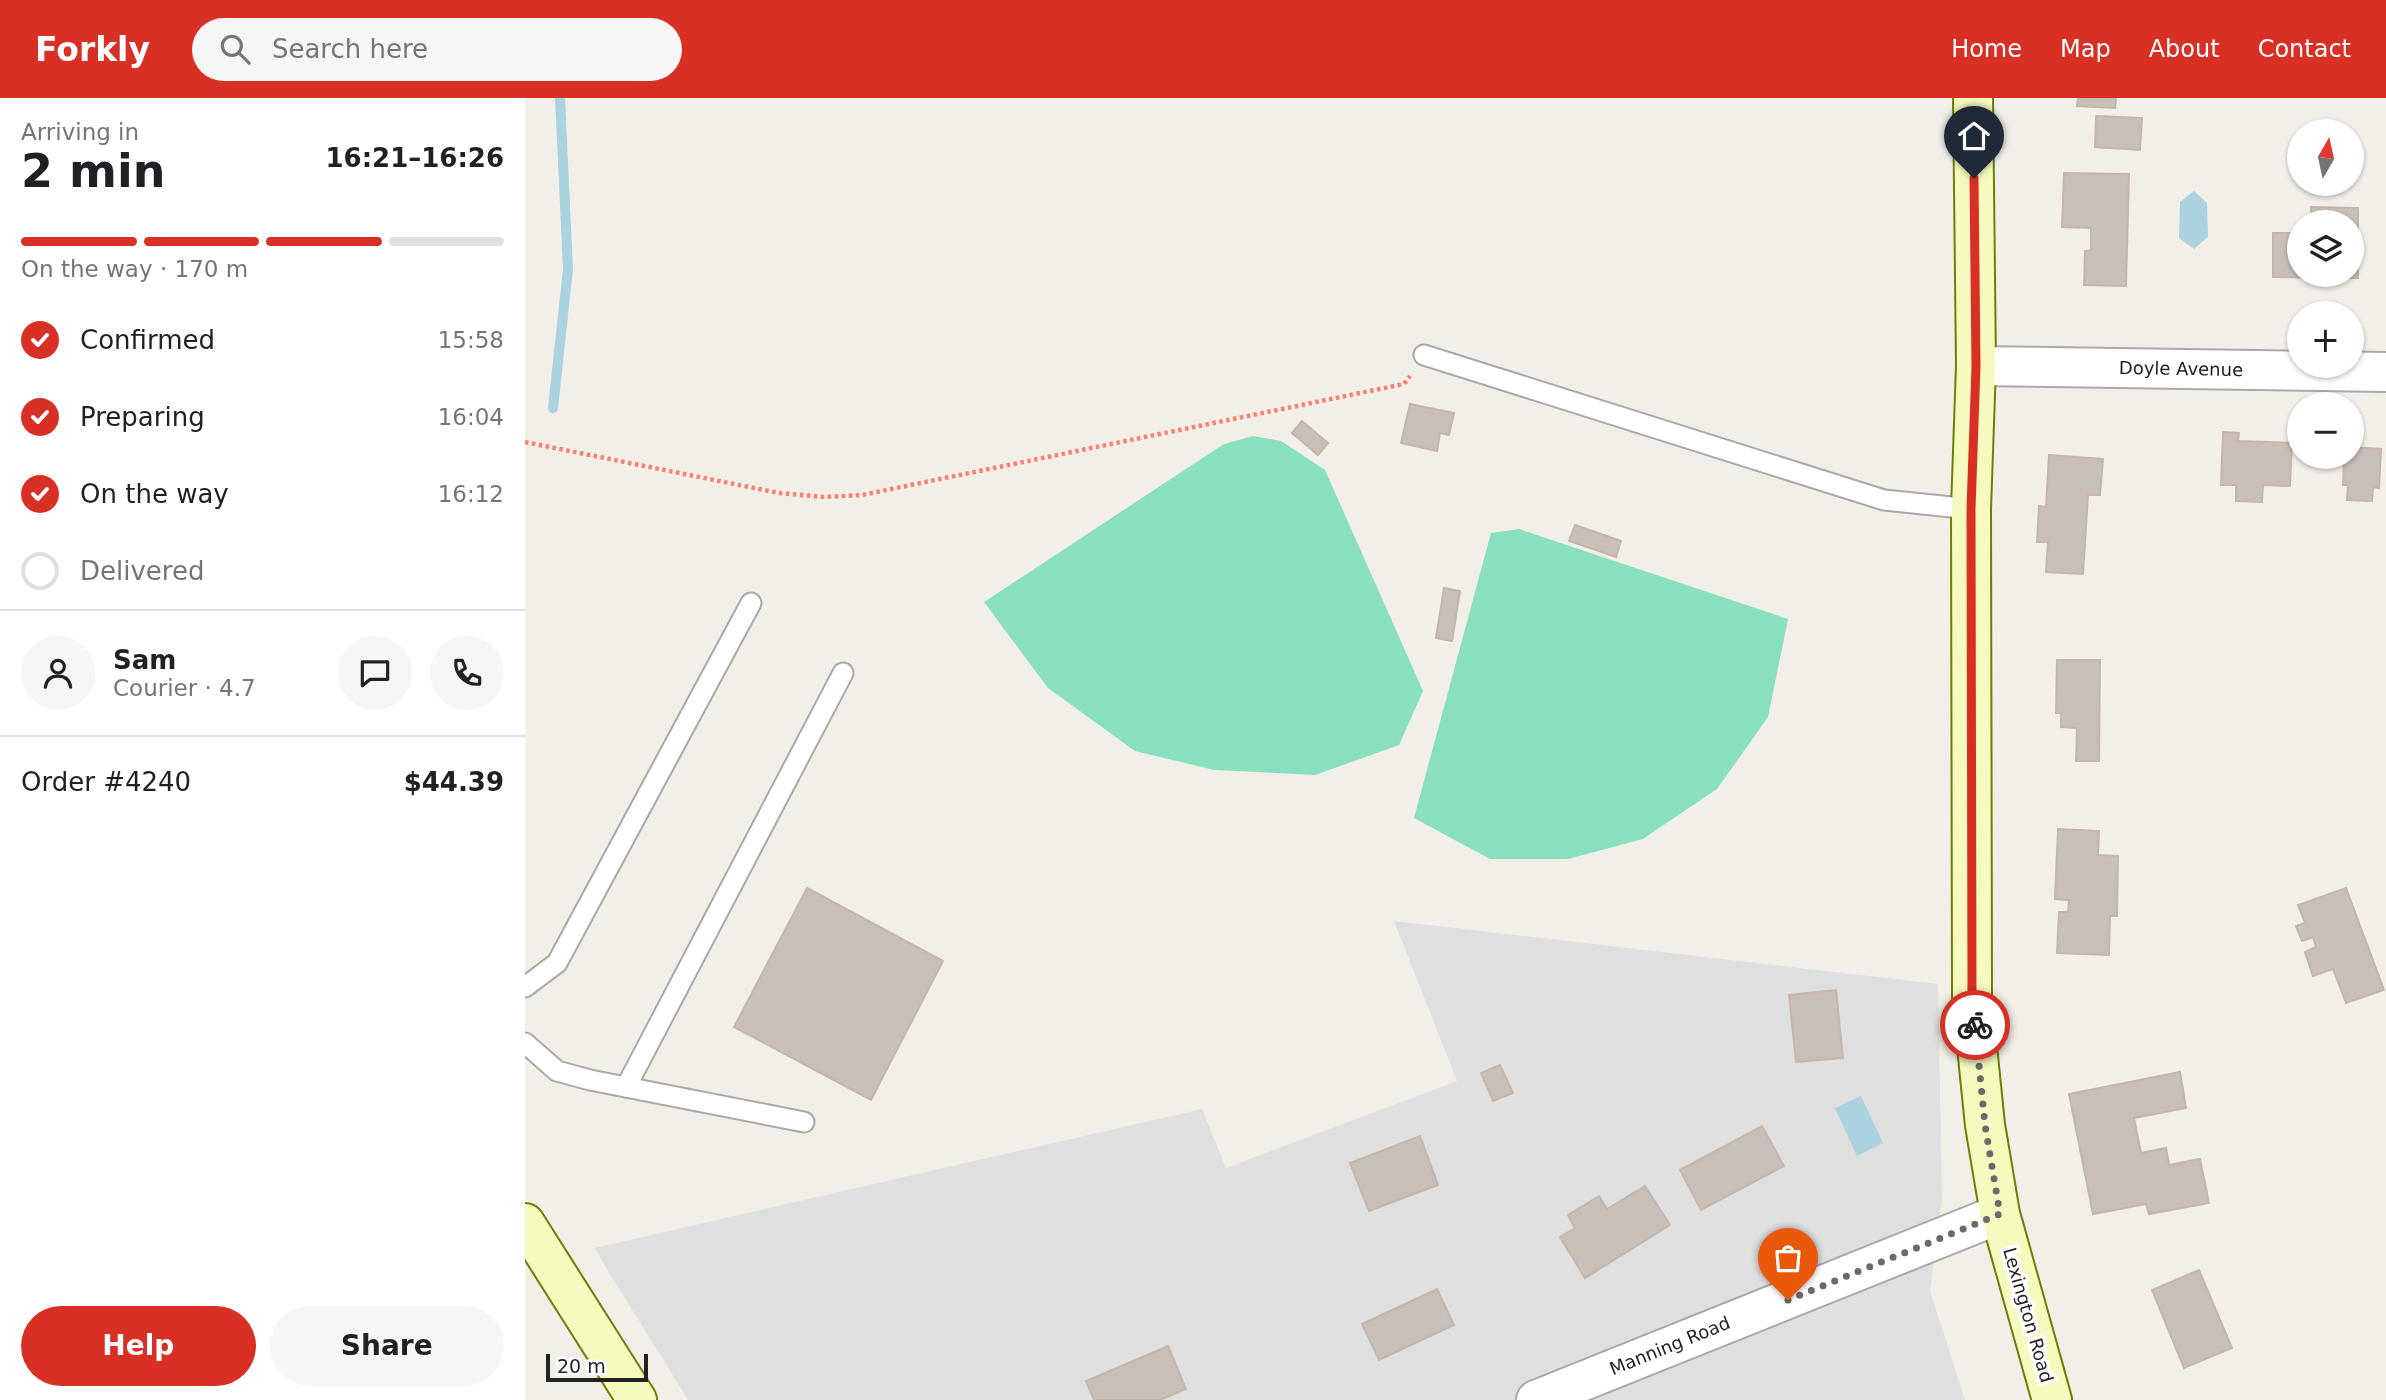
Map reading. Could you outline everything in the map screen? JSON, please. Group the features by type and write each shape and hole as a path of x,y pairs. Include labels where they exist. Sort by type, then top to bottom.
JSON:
{"street":[{"name":"Lexington Road","path":"1973,98 1976,366 1971,509 1972,998 1985,1125 2000,1214 2052,1400"},
{"name":"Doyle Avenue","path":"1976,366 2386,372"},
{"name":"Manning Road","path":"1536,1400 2000,1214"},
{"path":"525,1223 637,1400"}],"lane":[{"path":"1424,355 1884,500 1971,509"},
{"path":"525,986 557,963 751,603"},
{"path":"626,1087 843,673"},
{"path":"525,1043 557,1070 590,1080 804,1122"}],"path":[{"path":"525,442 779,493 824,497 862,495 1404,384 1424,355"}],"shaded area":[{"path":"1394,921 1938,984 1942,1198 1930,1291 1965,1400 688,1400 594,1248 1202,1109 1226,1168 1457,1081"}],"green space":[{"path":"1253,436 1281,441 1325,470 1423,691 1399,745 1315,775 1214,770 1135,751 1048,688 984,602 1224,444"},
{"path":"1519,529 1788,619 1768,717 1717,789 1643,839 1568,859 1490,859 1414,818 1491,533"}],"water":[{"path":"2194,191 2207,203 2208,237 2194,249 2179,238 2180,202"},
{"path":"1861,1096 1883,1143 1857,1156 1835,1108"}],"building":[{"path":"2078,98 2116,98 2115,108 2077,106"},
{"path":"2096,116 2142,118 2140,150 2095,147"},
{"path":"2064,173 2129,174 2126,286 2084,285 2085,251 2091,250 2091,228 2062,227"},
{"path":"2311,207 2358,208 2358,210 2311,210"},
{"path":"2273,233 2287,233 2287,277 2273,277"},
{"path":"1410,404 1454,413 1449,435 1440,433 1437,451 1401,443"},
{"path":"1302,421 1328,443 1318,455 1292,433"},
{"path":"2223,432 2239,433 2238,441 2287,443 2290,486 2263,485 2262,502 2236,501 2236,485 2221,485"},
{"path":"2364,448 2381,449 2379,488 2373,487 2372,501 2347,500 2348,485 2343,485 2344,469 2364,469"},
{"path":"2049,455 2103,459 2100,495 2088,495 2083,574 2046,572 2048,542 2037,542 2039,506 2046,507"},
{"path":"1575,525 1621,541 1616,557 1569,541"},
{"path":"1444,588 1460,591 1452,641 1436,638"},
{"path":"2057,660 2100,660 2099,761 2076,761 2077,728 2061,727 2061,713 2056,713"},
{"path":"2058,829 2099,831 2098,855 2118,856 2117,916 2110,916 2109,955 2057,953 2059,912 2068,912 2069,900 2055,899"},
{"path":"807,888 943,961 871,1100 734,1027"},
{"path":"2346,888 2384,990 2346,1003 2333,969 2313,976 2305,952 2316,947 2313,937 2302,941 2296,926 2305,923 2298,905"},
{"path":"1836,990 1843,1058 1796,1062 1789,995"},
{"path":"1500,1065 1513,1093 1493,1101 1481,1073"},
{"path":"2180,1072 2186,1108 2134,1118 2141,1153 2166,1148 2169,1165 2200,1159 2209,1203 2149,1214 2146,1204 2093,1214 2069,1094"},
{"path":"1762,1126 1784,1166 1701,1210 1680,1170"},
{"path":"1420,1136 1438,1185 1369,1211 1350,1163"},
{"path":"1645,1186 1670,1225 1585,1278 1560,1237 1575,1228 1568,1215 1599,1196 1607,1209"},
{"path":"2199,1270 2232,1348 2184,1368 2152,1290"},
{"path":"1437,1289 1454,1325 1379,1360 1362,1324"},
{"path":"1168,1346 1186,1389 1160,1400 1094,1400 1086,1381"}],"waterway":[{"path":"553,408 568,269 560,98"}],"way so far":[{"path":"1788,1300 2000,1214 1985,1125 1975,1025"}],"route":[{"path":"1974,178 1976,366 1971,536 1972,998 1975,1025"}]}
